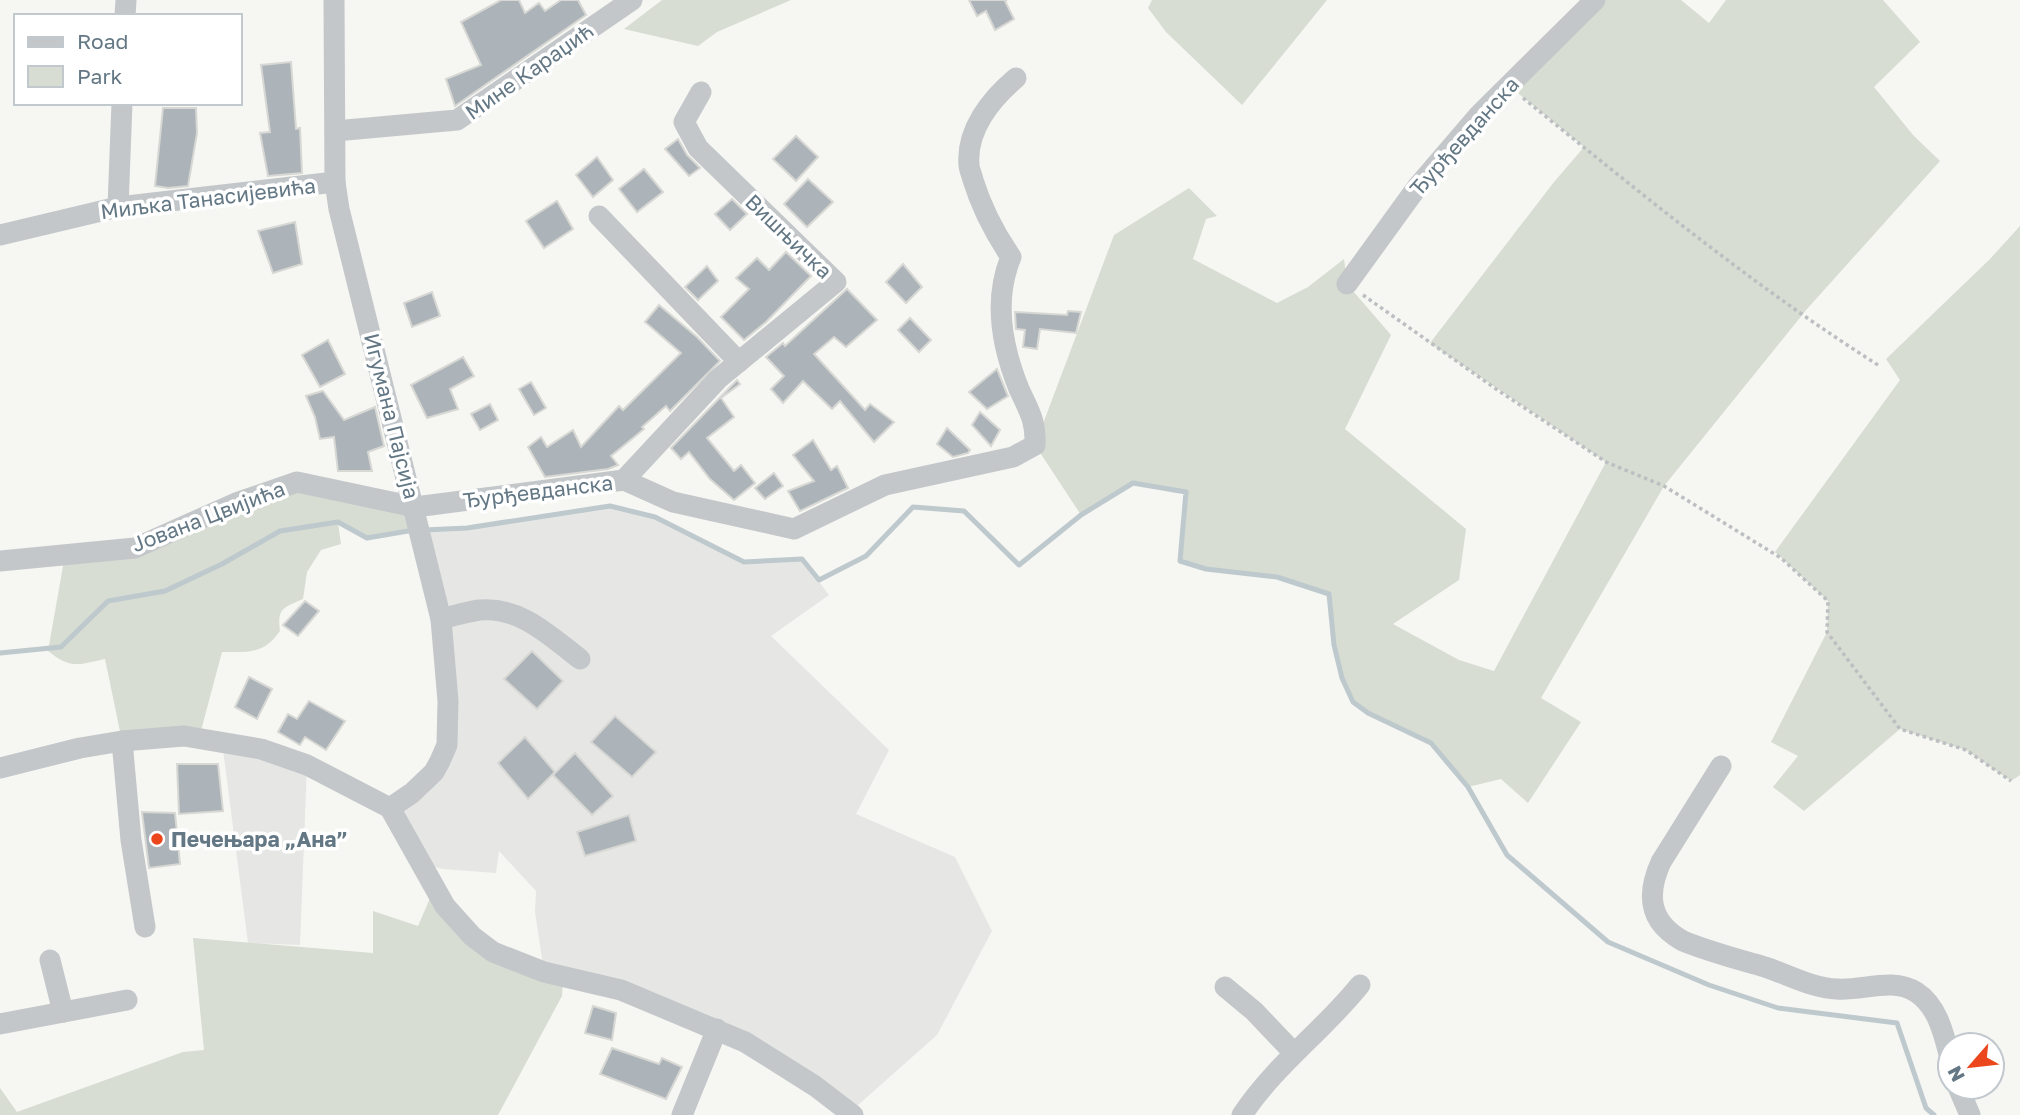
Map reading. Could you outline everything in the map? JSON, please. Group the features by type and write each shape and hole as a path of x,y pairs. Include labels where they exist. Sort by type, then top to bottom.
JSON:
{"street":[{"name":"Игумана Пајсија","path":"334,0 335,183 339,209 441,619 448,701 447,745 434,772 412,793 390,808"},
{"name":"Мине Караџић","path":"335,131 457,120 632,0"},
{"name":"Ђурђевданска","path":"1347,284 1418,187 1478,116 1595,0"},
{"name":"Ђурђевданска","path":"415,507 624,480 673,502 794,529 885,485 1013,457 1035,445 1035,425 1004,343 1000,310 1006,269 1011,257 994,232 981,204 969,165 974,131 987,108 1016,78"},
{"name":"Вишњичка","path":"624,480 718,379 836,282 698,148 684,122 701,92"},
{"path":"118,207 122,105"},
{"name":"Миљка Танасијевића","path":"0,235 118,207 335,183"},
{"path":"599,216 739,362"},
{"name":"Јована Цвијића","path":"0,561 135,548 236,503 297,482 415,507"},
{"path":"441,619 477,610 518,615 532,622 580,659"},
{"path":"0,768 30,759 122,741 184,736 261,750 307,765 390,808 445,906 472,936 493,952 544,972 621,990 716,1029 744,1042 815,1086 850,1114"},
{"path":"122,741 131,840 145,927"},
{"path":"1721,766 1654,877 1651,894 1660,922 1683,942 1818,986 1839,990 1899,986 1916,992 1936,1015 1941,1031"},
{"path":"50,960 62,1012"},
{"path":"1242,1115 1293,1052 1323,1027 1360,985"},
{"path":"1225,987 1254,1011 1293,1052"},
{"path":"0,1024 127,1000"},
{"path":"682,1115 716,1029"}],"path":[{"path":"1508,85 1739,271 1805,319 1878,365"},
{"path":"1347,284 1496,389 1606,462 1664,486 1781,558 1828,601 1827,632 1900,729 1966,750 2011,781"}],"shaded area":[{"path":"610,506 655,517 744,562 802,559 829,595 771,636 889,750 856,814 955,857 992,931 937,1035 849,1113 744,1042 544,972 535,912 536,891 499,851 496,873 442,869 419,862 390,808 447,745 419,530 467,528"},
{"path":"222,742 307,765 300,945 248,943"}],"green space":[{"path":"662,0 791,0 717,32 698,46 624,29"},
{"path":"1152,0 1327,0 1242,105 1166,32 1148,8"},
{"path":"1595,0 1681,0 1709,23 1726,0 1883,0 1920,42 1874,87 1913,135 1940,161 1807,309 1664,486 1541,698 1581,722 1528,803 1501,779 1468,787 1429,743 1369,715 1353,703 1338,666 1329,594 1277,577 1206,569 1180,561 1186,492 1133,483 1081,515 1035,445 1114,235 1189,188 1217,216 1206,219 1193,259 1277,303 1308,287 1344,259 1347,284 1391,335 1345,429 1466,529 1459,580 1393,624 1459,660 1494,671 1606,462 1430,343 1584,147 1508,85"},
{"path":"2020,226 2020,775 2011,781 1966,750 1900,729 1804,811 1773,787 1798,756 1771,742 1827,632 1828,601 1775,552 1900,380 1886,359 1990,259"},
{"path":"297,482 415,507 419,530 367,538 338,523 341,544 321,550 307,572 303,599 283,610 280,631 274,639 254,650 222,652 199,738 122,741 105,659 75,664 63,661 48,651 65,555 135,548"},
{"path":"434,889 457,921 563,977 562,996 498,1115 0,1115 0,1088 17,1112 183,1052 204,1050 193,938 373,953 373,911 418,926"}],"building":[{"path":"501,0 519,0 525,13 539,3 545,11 561,0 578,0 586,15 455,106 446,79 481,65 461,22"},
{"path":"969,0 1007,0 1005,1 1014,19 995,30 986,11 977,16"},
{"path":"291,62 296,129 300,128 302,173 268,176 260,133 270,132 261,65"},
{"path":"163,108 196,108 197,133 188,186 155,186"},
{"path":"796,136 818,157 796,181 773,159"},
{"path":"678,139 687,155 700,168 689,176 665,149"},
{"path":"597,157 613,180 593,197 576,175"},
{"path":"644,169 663,192 637,212 619,189"},
{"path":"808,179 833,202 807,227 784,204"},
{"path":"732,199 747,214 730,230 715,214"},
{"path":"557,201 573,229 544,248 526,221"},
{"path":"295,222 302,264 273,273 258,231"},
{"path":"786,252 811,276 766,322 744,340 721,317 749,289 736,278 757,258 769,270"},
{"path":"903,264 922,287 906,303 886,282"},
{"path":"707,266 718,281 698,300 685,287"},
{"path":"847,289 877,320 846,347 834,337 814,354 865,410 870,404 894,422 874,442 840,401 832,409 803,381 783,403 771,389 784,376 766,357 783,343 785,346"},
{"path":"432,292 440,316 412,327 404,303"},
{"path":"659,305 697,337 720,361 670,411 666,406 642,427 644,429 611,456 618,465 608,469 545,477 528,447 541,437 547,447 573,430 581,447 619,406 623,410 681,353 645,322"},
{"path":"1068,311 1081,312 1076,333 1040,329 1037,349 1023,347 1025,330 1016,329 1015,312 1067,315"},
{"path":"910,318 931,340 919,352 898,330"},
{"path":"328,340 345,374 320,387 302,355"},
{"path":"463,357 474,376 450,389 458,409 427,418 411,385"},
{"path":"997,369 1008,396 987,409 969,392"},
{"path":"737,380 740,384 721,398 734,417 707,438 734,471 741,465 755,483 734,500 710,479 689,452 681,459 671,448"},
{"path":"531,382 546,408 534,415 519,389"},
{"path":"323,391 344,420 375,407 384,446 368,452 372,471 338,471 334,437 320,439 306,396"},
{"path":"490,404 498,420 480,430 471,414"},
{"path":"980,412 1000,430 991,446 972,425"},
{"path":"947,428 970,450 968,453 953,457 937,444"},
{"path":"813,440 831,470 837,466 848,488 800,511 788,491 814,481 793,455"},
{"path":"774,473 783,486 765,499 755,488"},
{"path":"305,601 319,611 298,636 283,625"},
{"path":"532,651 563,681 537,709 504,679"},
{"path":"249,677 272,689 257,719 235,707"},
{"path":"309,701 345,721 326,750 305,737 300,745 278,732 288,714 297,719"},
{"path":"615,716 656,752 632,777 591,742"},
{"path":"525,737 555,772 528,799 498,763"},
{"path":"575,753 613,796 592,815 553,775"},
{"path":"177,764 218,764 223,811 179,814"},
{"name":"Печењара „Ана”","path":"142,812 175,813 180,864 149,868"},
{"path":"629,815 636,841 585,856 577,832"},
{"path":"593,1006 616,1013 612,1040 585,1033"},
{"path":"612,1048 659,1064 662,1058 682,1067 666,1099 600,1074"}],"waterway":[{"path":"424,530 467,528 610,506 655,517 744,562 802,559 819,580 866,556 913,507 964,511 1019,565 1081,515 1133,483 1186,492 1180,561 1206,569 1277,577 1329,594 1334,645 1342,678 1353,702 1368,713 1431,743 1468,787 1507,855 1608,942 1709,985 1778,1008 1897,1023 1926,1108 1934,1115"},
{"path":"0,653 61,647 108,601 165,591 222,564 280,531 338,522 367,538 414,530"}],"place":[{"name":"Печењара „Ана”","path":"157,839"}]}
